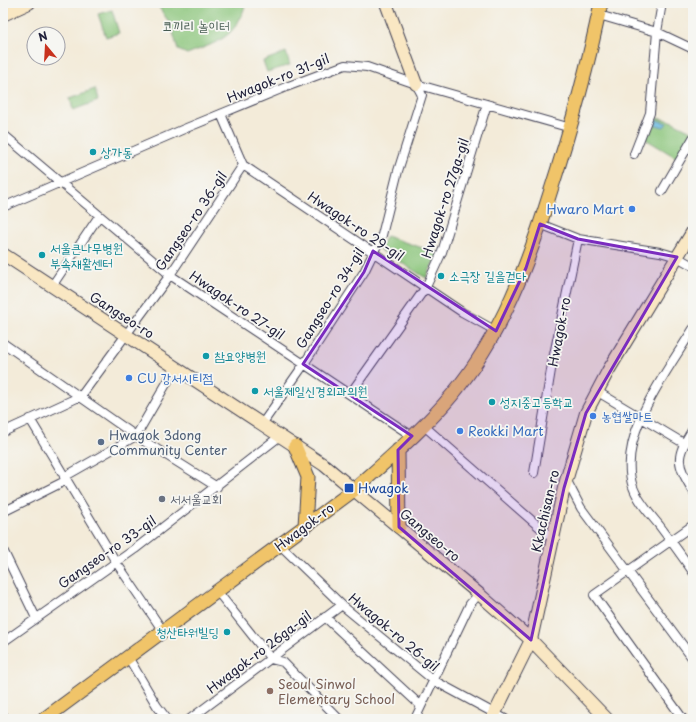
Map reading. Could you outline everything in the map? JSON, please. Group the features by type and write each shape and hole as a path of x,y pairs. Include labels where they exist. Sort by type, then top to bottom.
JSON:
{"main road":[{"path":"3,16 29,3"},
{"path":"386,3 416,84"},
{"name":"Hwagok-ro","path":"44,719 354,490 398,450 452,395 496,331 526,268 571,128 600,9"},
{"name":"Kkachisan-ro","path":"498,717 531,640 566,479 586,413 693,232"},
{"name":"Gangseo-ro","path":"3,254 324,465 479,594 531,640 607,719"},
{"path":"295,446 308,477 305,526"},
{"path":"398,450 399,528"}],"street":[{"path":"634,154 650,113 657,32 662,3"},
{"path":"600,9 657,32 693,49"},
{"name":"Hwagok-ro 31-gil","path":"3,207 58,182 221,114 345,65 366,67 416,84 571,128"},
{"name":"Gangseo-ro 34-gil","path":"262,424 304,364 364,272 382,235 398,171 422,95 416,84"},
{"name":"Hwagok-ro 27ga-gil","path":"350,394 426,287 442,252 487,104"},
{"name":"Gangseo-ro 36-gil","path":"81,396 170,275 243,165 221,114"},
{"name":"Hwagok-ro 27-gil","path":"3,134 170,275 412,436"},
{"path":"662,191 693,138"},
{"name":"Hwagok-ro 29-gil","path":"243,165 462,312 496,331"},
{"path":"52,286 99,216"},
{"path":"540,224 578,239 660,252 677,257 693,266"},
{"name":"Hwagok-ro","path":"534,473 552,364 578,239"},
{"path":"693,329 640,418 631,445 629,459 633,487 642,503 693,572"},
{"path":"3,343 81,396 136,436 217,487"},
{"path":"3,512 66,479 136,436 176,367"},
{"path":"598,392 684,444"},
{"path":"3,432 81,396"},
{"path":"30,419 116,562 164,631"},
{"path":"423,425 553,539"},
{"path":"693,429 678,455 682,473 693,491"},
{"name":"Gangseo-ro 33-gil","path":"3,642 116,562 217,487 280,436"},
{"path":"566,479 581,508 693,659"},
{"path":"684,719 594,595 693,525"},
{"name":"Hwagok-ro 26-gil","path":"280,545 342,605 433,680 498,717"},
{"path":"3,550 36,618"},
{"path":"217,591 271,659 283,662 339,719"},
{"path":"415,719 470,604 479,594"},
{"name":"Hwagok-ro 26ga-gil","path":"190,719 342,605"},
{"path":"325,618 421,706"},
{"path":"128,657 157,706 167,719"},
{"path":"3,715 5,719"}],"highlighted area":[{"path":"540,224 578,239 677,257 586,413 564,488 531,640 399,527 398,450 412,436 303,364 364,272 373,251 496,331 526,268"}],"green space":[{"name":"코끼리 놀이터","path":"156,3 246,3 242,15 231,31 217,42 187,54 178,50 171,25"},
{"path":"112,10 119,33 106,37 98,14"},
{"path":"286,52 290,65 267,72 263,61"},
{"path":"95,89 98,101 73,110 70,98"},
{"path":"649,117 669,120 693,132 677,158 642,137"},
{"path":"386,236 438,253 426,278 379,249"}],"water":[{"path":"655,120 667,123 664,127 652,124 652,121"}],"place":[{"name":"상가동","path":"93,152"},
{"name":"Hwaro Mart","path":"632,209"},
{"name":"서울큰나무병원 부속재활센터","path":"42,255"},
{"name":"소극장 길을걷다","path":"441,276"},
{"name":"참요양병원","path":"206,356"},
{"name":"CU 강서시티점","path":"129,378"},
{"name":"서울제일신경외과의원","path":"255,391"},
{"name":"성지중고등학교","path":"492,402"},
{"name":"농협쌀마트","path":"593,416"},
{"name":"Reokki Mart","path":"460,431"},
{"name":"Hwagok 3dong Community Center","path":"101,442"},
{"name":"Hwagok","path":"349,488"},
{"name":"서서울교회","path":"162,499"},
{"name":"청산타워빌딩","path":"227,632"},
{"name":"Seoul Sinwol Elementary School","path":"270,691"}]}
